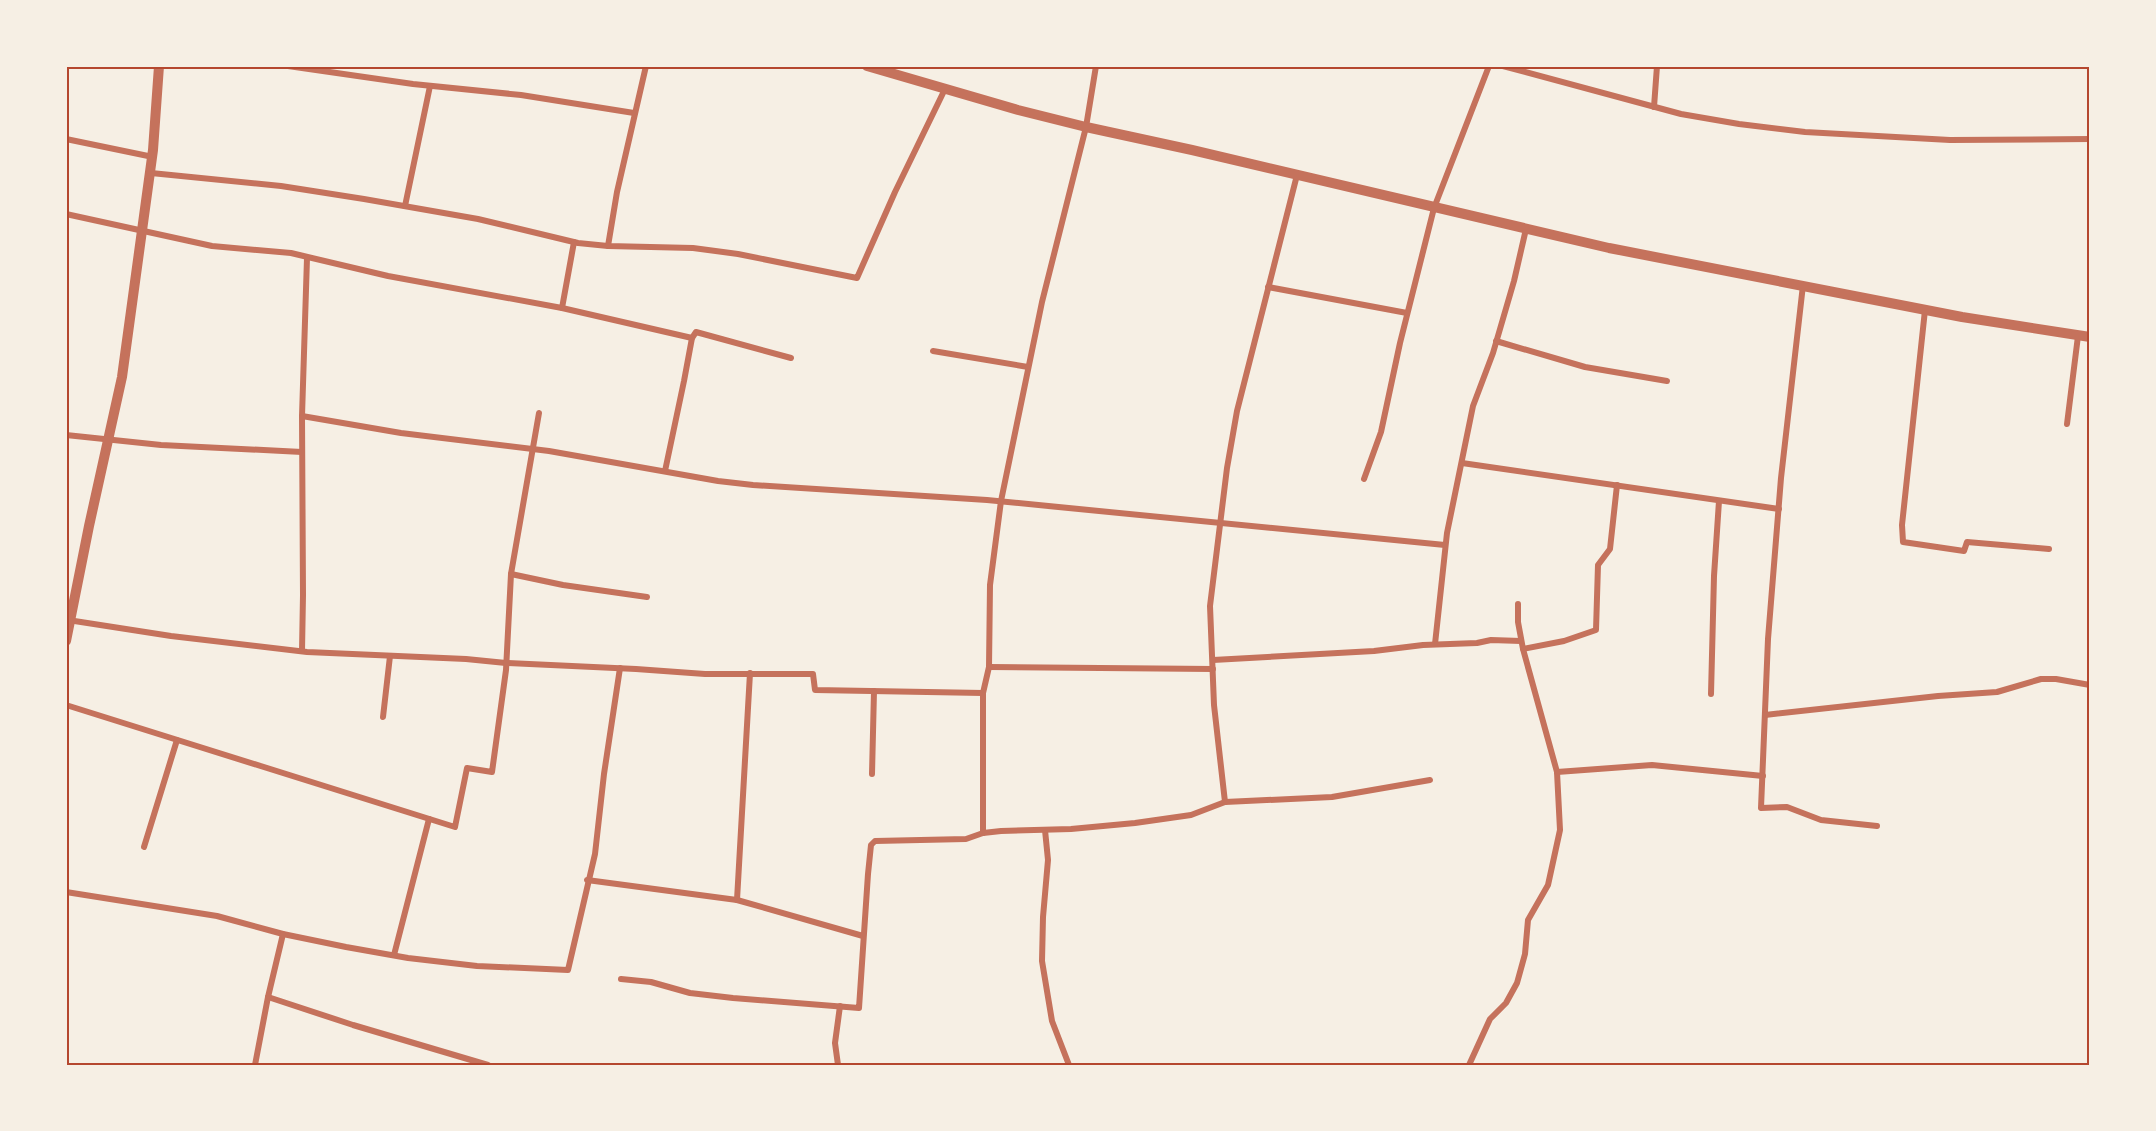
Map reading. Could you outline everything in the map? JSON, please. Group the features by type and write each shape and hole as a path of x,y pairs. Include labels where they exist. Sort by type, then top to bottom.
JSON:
{"street":[{"path":"66,641 68,620 122,377 153,157 159,66"},
{"path":"288,66 430,86 521,95 634,112"},
{"path":"608,246 617,192 646,66"},
{"path":"867,66 1086,127 1609,248 1925,310 2090,337"},
{"path":"983,833 983,693 989,667 990,585 1001,501 1042,302 1086,127 1096,66"},
{"path":"1364,479 1381,432 1407,314 1434,208 1489,66"},
{"path":"1503,66 1681,114 1805,132 1950,140 2090,140"},
{"path":"1654,107 1657,66"},
{"path":"405,206 430,86"},
{"path":"150,173 281,186 478,219 574,242 608,246 693,248 738,254 857,278 895,192 945,89"},
{"path":"66,139 153,157"},
{"path":"1226,802 1214,705 1210,606 1227,468 1237,411 1297,175"},
{"path":"66,214 212,246 291,253 388,276 562,308 692,338"},
{"path":"1435,644 1445,545 1473,405 1496,341 1526,229"},
{"path":"562,308 574,242"},
{"path":"302,651 302,416 307,258"},
{"path":"1803,285 1779,509 1768,639 1761,808 1787,807 1821,820 1877,826"},
{"path":"1268,286 1407,314"},
{"path":"1925,310 1902,525 1903,542 1964,551 1967,542 2049,549"},
{"path":"664,471 692,338 696,332 791,358"},
{"path":"2067,424 2078,336"},
{"path":"1496,341 1585,367 1667,381"},
{"path":"933,351 1028,367"},
{"path":"66,705 455,827 467,768 492,772 506,663 511,574 540,413"},
{"path":"302,416 401,433 533,450 753,485 1001,501 1445,545"},
{"path":"66,435 108,441 302,452"},
{"path":"1462,463 1779,509"},
{"path":"1523,649 1564,641 1596,630 1598,564 1610,549 1617,485"},
{"path":"1711,694 1714,576 1719,501"},
{"path":"511,574 563,585 647,597"},
{"path":"1469,1065 1490,1019 1506,1003 1516,983 1525,954 1528,920 1548,885 1560,830 1557,772 1521,641 1518,604"},
{"path":"68,620 171,636 302,651 705,674 813,674 815,690 983,693"},
{"path":"1213,660 1374,651 1491,640 1521,641"},
{"path":"383,717 390,656"},
{"path":"989,667 1213,669"},
{"path":"66,892 217,916 284,934 394,955 477,966 568,970 587,880 595,854 620,668"},
{"path":"737,900 750,673"},
{"path":"1765,715 1938,696 1997,692 2041,679 2090,684"},
{"path":"872,774 874,692"},
{"path":"144,847 177,740"},
{"path":"1557,772 1652,765 1762,776"},
{"path":"621,979 651,982 690,993 859,1008 872,842 966,839 983,833 1135,823 1191,815 1226,802 1332,797 1430,780"},
{"path":"394,955 429,819"},
{"path":"1045,830 1048,860 1042,917 1042,961 1052,1021 1069,1065"},
{"path":"587,880 737,900 864,936"},
{"path":"255,1065 284,934"},
{"path":"268,998 488,1065"},
{"path":"838,1065 836,1043 840,1006"}]}
